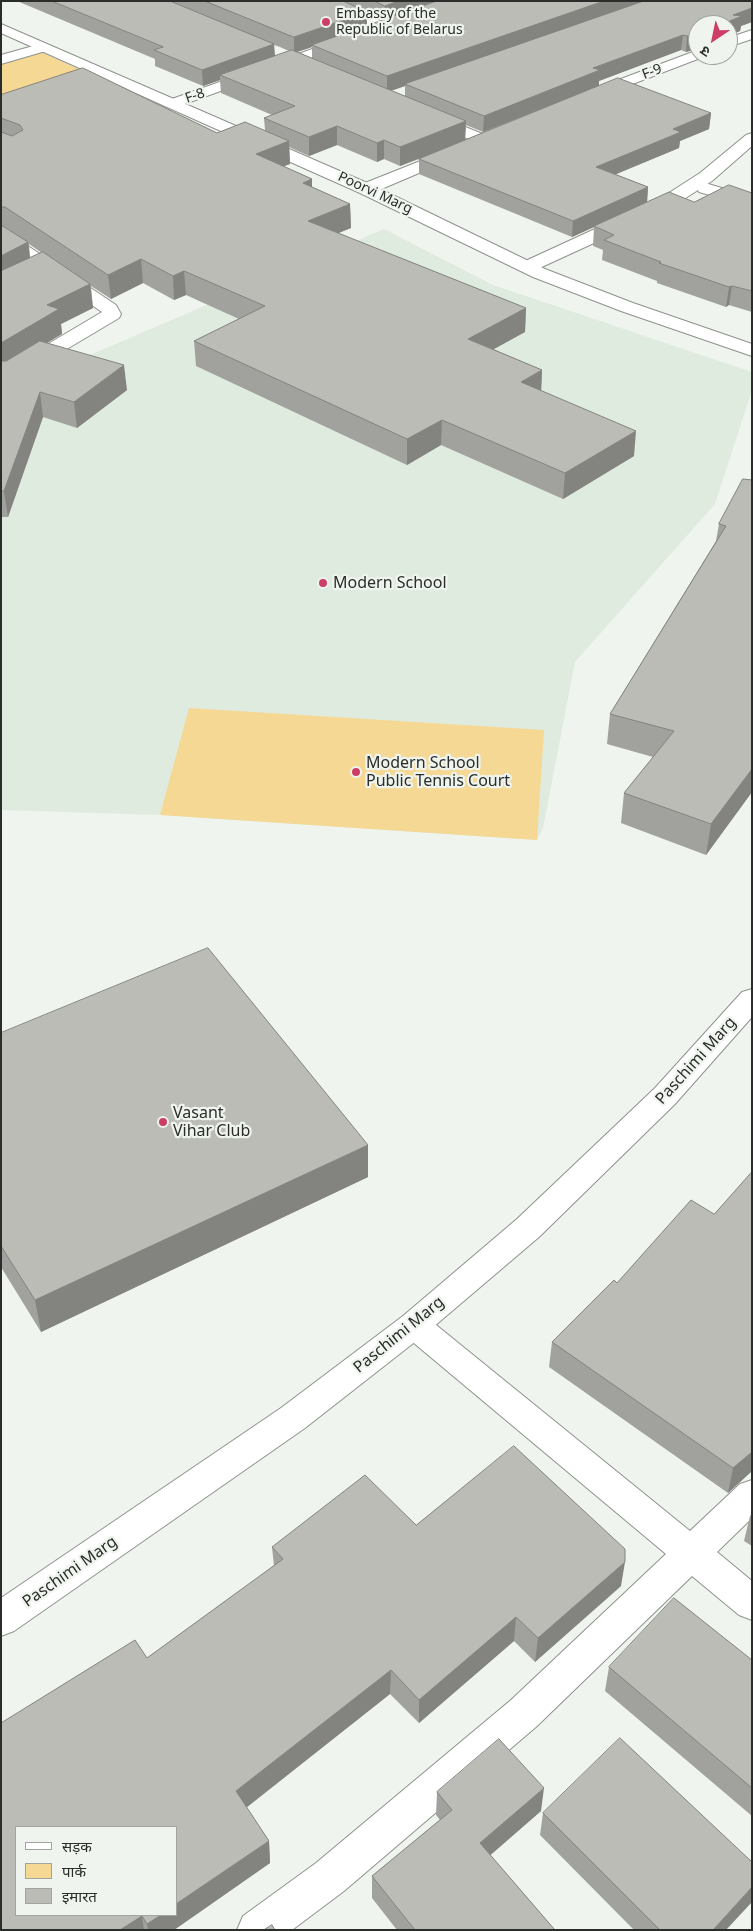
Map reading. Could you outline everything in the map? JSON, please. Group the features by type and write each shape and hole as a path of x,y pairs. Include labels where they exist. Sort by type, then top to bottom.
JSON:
{"street":[{"path":"321,1 384,28"},
{"path":"1,14 133,69"},
{"name":"F-8","path":"196,96 402,22"},
{"name":"Poorvi Marg","path":"1,28 108,75 176,96 366,188 540,262 645,313 752,350"},
{"path":"738,39 752,34"},
{"path":"1,60 44,47"},
{"path":"267,51 315,71"},
{"name":"F-9","path":"578,100 688,58"},
{"path":"89,82 108,75"},
{"name":"Poorvi Marg","path":"176,96 196,96 214,104"},
{"path":"413,110 484,140"},
{"path":"366,188 500,133"},
{"path":"540,262 664,204 706,177 752,138"},
{"name":"Poorvi Marg","path":"313,148 421,198"},
{"path":"540,262 646,223 705,188 752,150"},
{"path":"705,188 752,202"},
{"path":"1,236 39,271 110,309 112,314 1,380"},
{"name":"Poorvi Marg","path":"540,262 752,332"},
{"name":"Paschimi Marg","path":"3,1612 293,1418 414,1325 528,1228 665,1096 752,999"},
{"path":"414,1325 752,1603"},
{"path":"258,1930 330,1877 524,1713 752,1495"}],"shaded area":[{"name":"Modern School","path":"384,229 493,285 752,372 752,390 715,504 575,662 543,828 537,840 160,815 1,810 1,393"}],"green space":[{"path":"39,51 92,75 1,105 1,62"},
{"name":"Modern School Public Tennis Court","path":"189,708 544,730 537,840 160,815"}],"building":[{"path":"52,1 170,1 274,44 202,70 154,50 163,47"},
{"path":"205,1 343,1 367,12 294,37"},
{"path":"375,1 398,1 385,6"},
{"path":"437,1 604,1 387,76 312,45"},
{"path":"644,1 752,1 752,8 733,15 688,15 688,36 683,35 593,68 600,70 484,116 405,84"},
{"path":"292,50 466,121 400,147 384,140 377,143 337,126 309,137 264,118 295,106 220,75"},
{"path":"83,68 217,133 245,122 289,141 256,154 312,179 303,183 350,204 308,221 526,308 468,339 542,370 521,382 636,431 565,473 442,420 407,439 194,341 265,306 184,271 173,276 141,259 108,275 5,207 1,207 1,132 12,136 23,130 20,125 1,118 1,95"},
{"path":"618,78 711,113 673,129 681,132 596,167 648,187 573,221 419,159"},
{"path":"729,185 752,193 752,291 729,287 659,263 661,262 604,240 614,235 594,226 669,192 694,202"},
{"path":"1,225 28,242 1,256"},
{"path":"43,252 90,284 47,305 59,309 1,343 1,271"},
{"path":"40,341 124,365 74,402 40,392 4,491 1,491 1,361 6,361"},
{"path":"743,479 752,480 752,769 711,824 624,793 674,731 610,714 726,526 719,524"},
{"name":"Vasant Vihar Club","path":"208,948 368,1145 35,1300 1,1246 1,1033"},
{"path":"752,1172 752,1452 733,1468 552,1342 614,1280 617,1283 691,1200 714,1214"},
{"path":"514,1446 625,1549 625,1562 538,1638 516,1617 419,1700 391,1670 236,1791 269,1841 178,1903 178,1826 15,1826 15,1916 142,1916 120,1930 1,1930 1,1723 135,1640 147,1658 283,1559 272,1547 365,1475 416,1525"},
{"path":"674,1598 752,1660 752,1788 609,1667"},
{"path":"620,1738 752,1862 752,1887 713,1930 660,1930 543,1813"},
{"path":"499,1739 544,1788 480,1843 555,1930 415,1930 372,1876 452,1810 437,1792"},
{"path":"142,1916 159,1916 147,1924"},
{"path":"272,1925 275,1930 264,1930"}],"place":[{"name":"Embassy of the Republic of Belarus","path":"326,22"},
{"name":"Modern School","path":"323,583"},
{"name":"Modern School Public Tennis Court","path":"356,772"},
{"name":"Vasant Vihar Club","path":"163,1122"}]}
